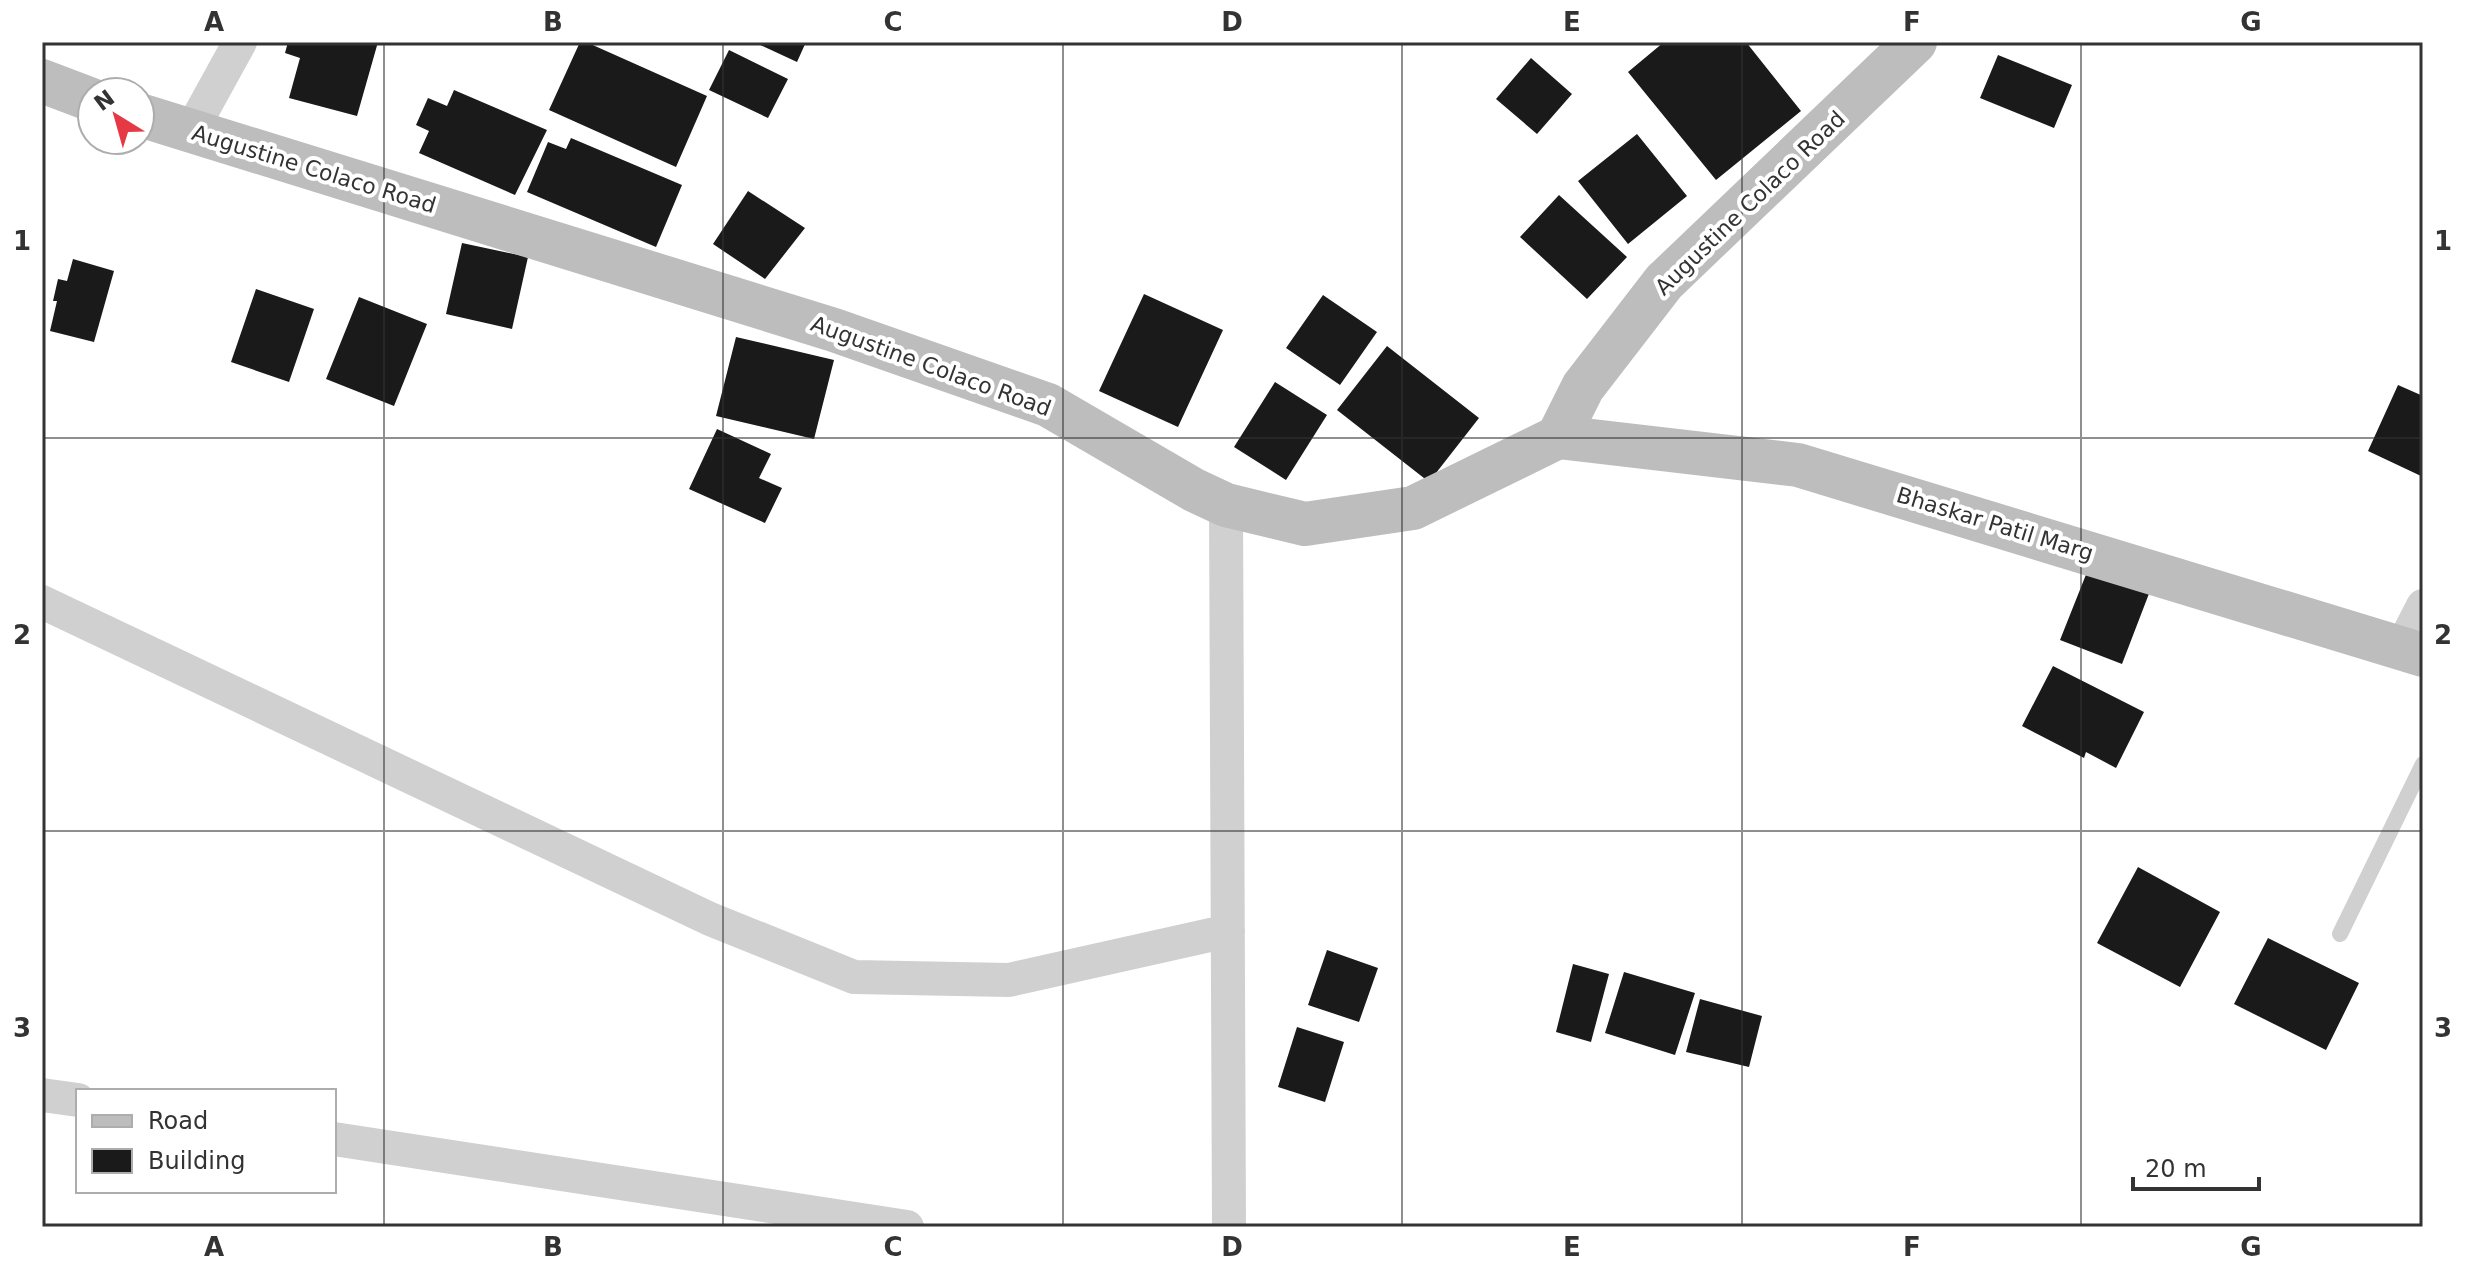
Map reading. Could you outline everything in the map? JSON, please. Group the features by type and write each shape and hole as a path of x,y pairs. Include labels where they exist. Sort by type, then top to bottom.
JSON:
{"street":[{"path":"191,131 240,42"},
{"name":"Augustine Colaco Road","path":"156,120 834,330 1048,405 1194,490 1226,505 1305,524 1413,508 1558,437 1583,387 1664,282 1915,42"},
{"path":"42,81 76,94"},
{"name":"Bhaskar Patil Marg","path":"1558,437 1798,465 2412,651"},
{"path":"1226,505 1229,1227"},
{"path":"42,602 710,919 854,977 1009,980 1228,931"},
{"path":"2412,651 2423,606"},
{"path":"42,1095 76,1100"},
{"path":"336,1139 907,1227"}],"lane":[{"path":"2340,934 2423,764"}],"building":[{"path":"288,42 378,42 357,116 289,98 300,58 285,53"},
{"path":"580,42 707,96 676,167 549,110"},
{"path":"754,42 806,42 797,62"},
{"path":"1664,42 1746,42 1801,111 1716,180 1628,72"},
{"path":"729,50 788,79 768,118 709,90"},
{"path":"1998,55 2072,85 2054,128 1980,98"},
{"path":"1531,58 1572,94 1537,134 1496,99"},
{"path":"454,90 547,130 515,195 419,153 429,131 416,125 428,98 447,106"},
{"path":"1637,134 1687,196 1628,244 1578,181"},
{"path":"571,138 682,185 656,247 527,192 548,142 566,149"},
{"path":"748,191 805,228 765,279 713,244"},
{"path":"1559,195 1627,257 1587,299 1520,237"},
{"path":"462,243 528,257 512,329 446,314"},
{"path":"73,259 114,271 94,342 50,331 58,279 67,281"},
{"path":"256,289 314,309 289,382 231,362"},
{"path":"1144,294 1223,330 1178,427 1099,391"},
{"path":"1323,295 1377,332 1340,385 1286,348"},
{"path":"359,297 427,324 394,406 326,379"},
{"path":"736,337 834,360 814,439 716,416"},
{"path":"1387,346 1479,418 1429,482 1337,410"},
{"path":"1275,382 1327,415 1286,480 1234,447"},
{"path":"2398,385 2423,396 2421,476 2368,451"},
{"path":"717,429 771,454 759,478 782,488 765,523 689,489"},
{"path":"2089,567 2150,591 2122,664 2060,640"},
{"path":"2053,666 2144,712 2116,768 2086,752 2084,758 2022,726"},
{"path":"2138,867 2220,912 2180,987 2097,943"},
{"path":"2268,938 2359,983 2326,1050 2234,1004"},
{"path":"1327,950 1378,968 1359,1022 1308,1005"},
{"path":"1573,964 1609,974 1591,1042 1556,1032"},
{"path":"1624,972 1695,993 1675,1055 1605,1033"},
{"path":"1700,999 1762,1016 1749,1067 1686,1052"},
{"path":"1297,1027 1344,1042 1325,1102 1278,1087"}]}
